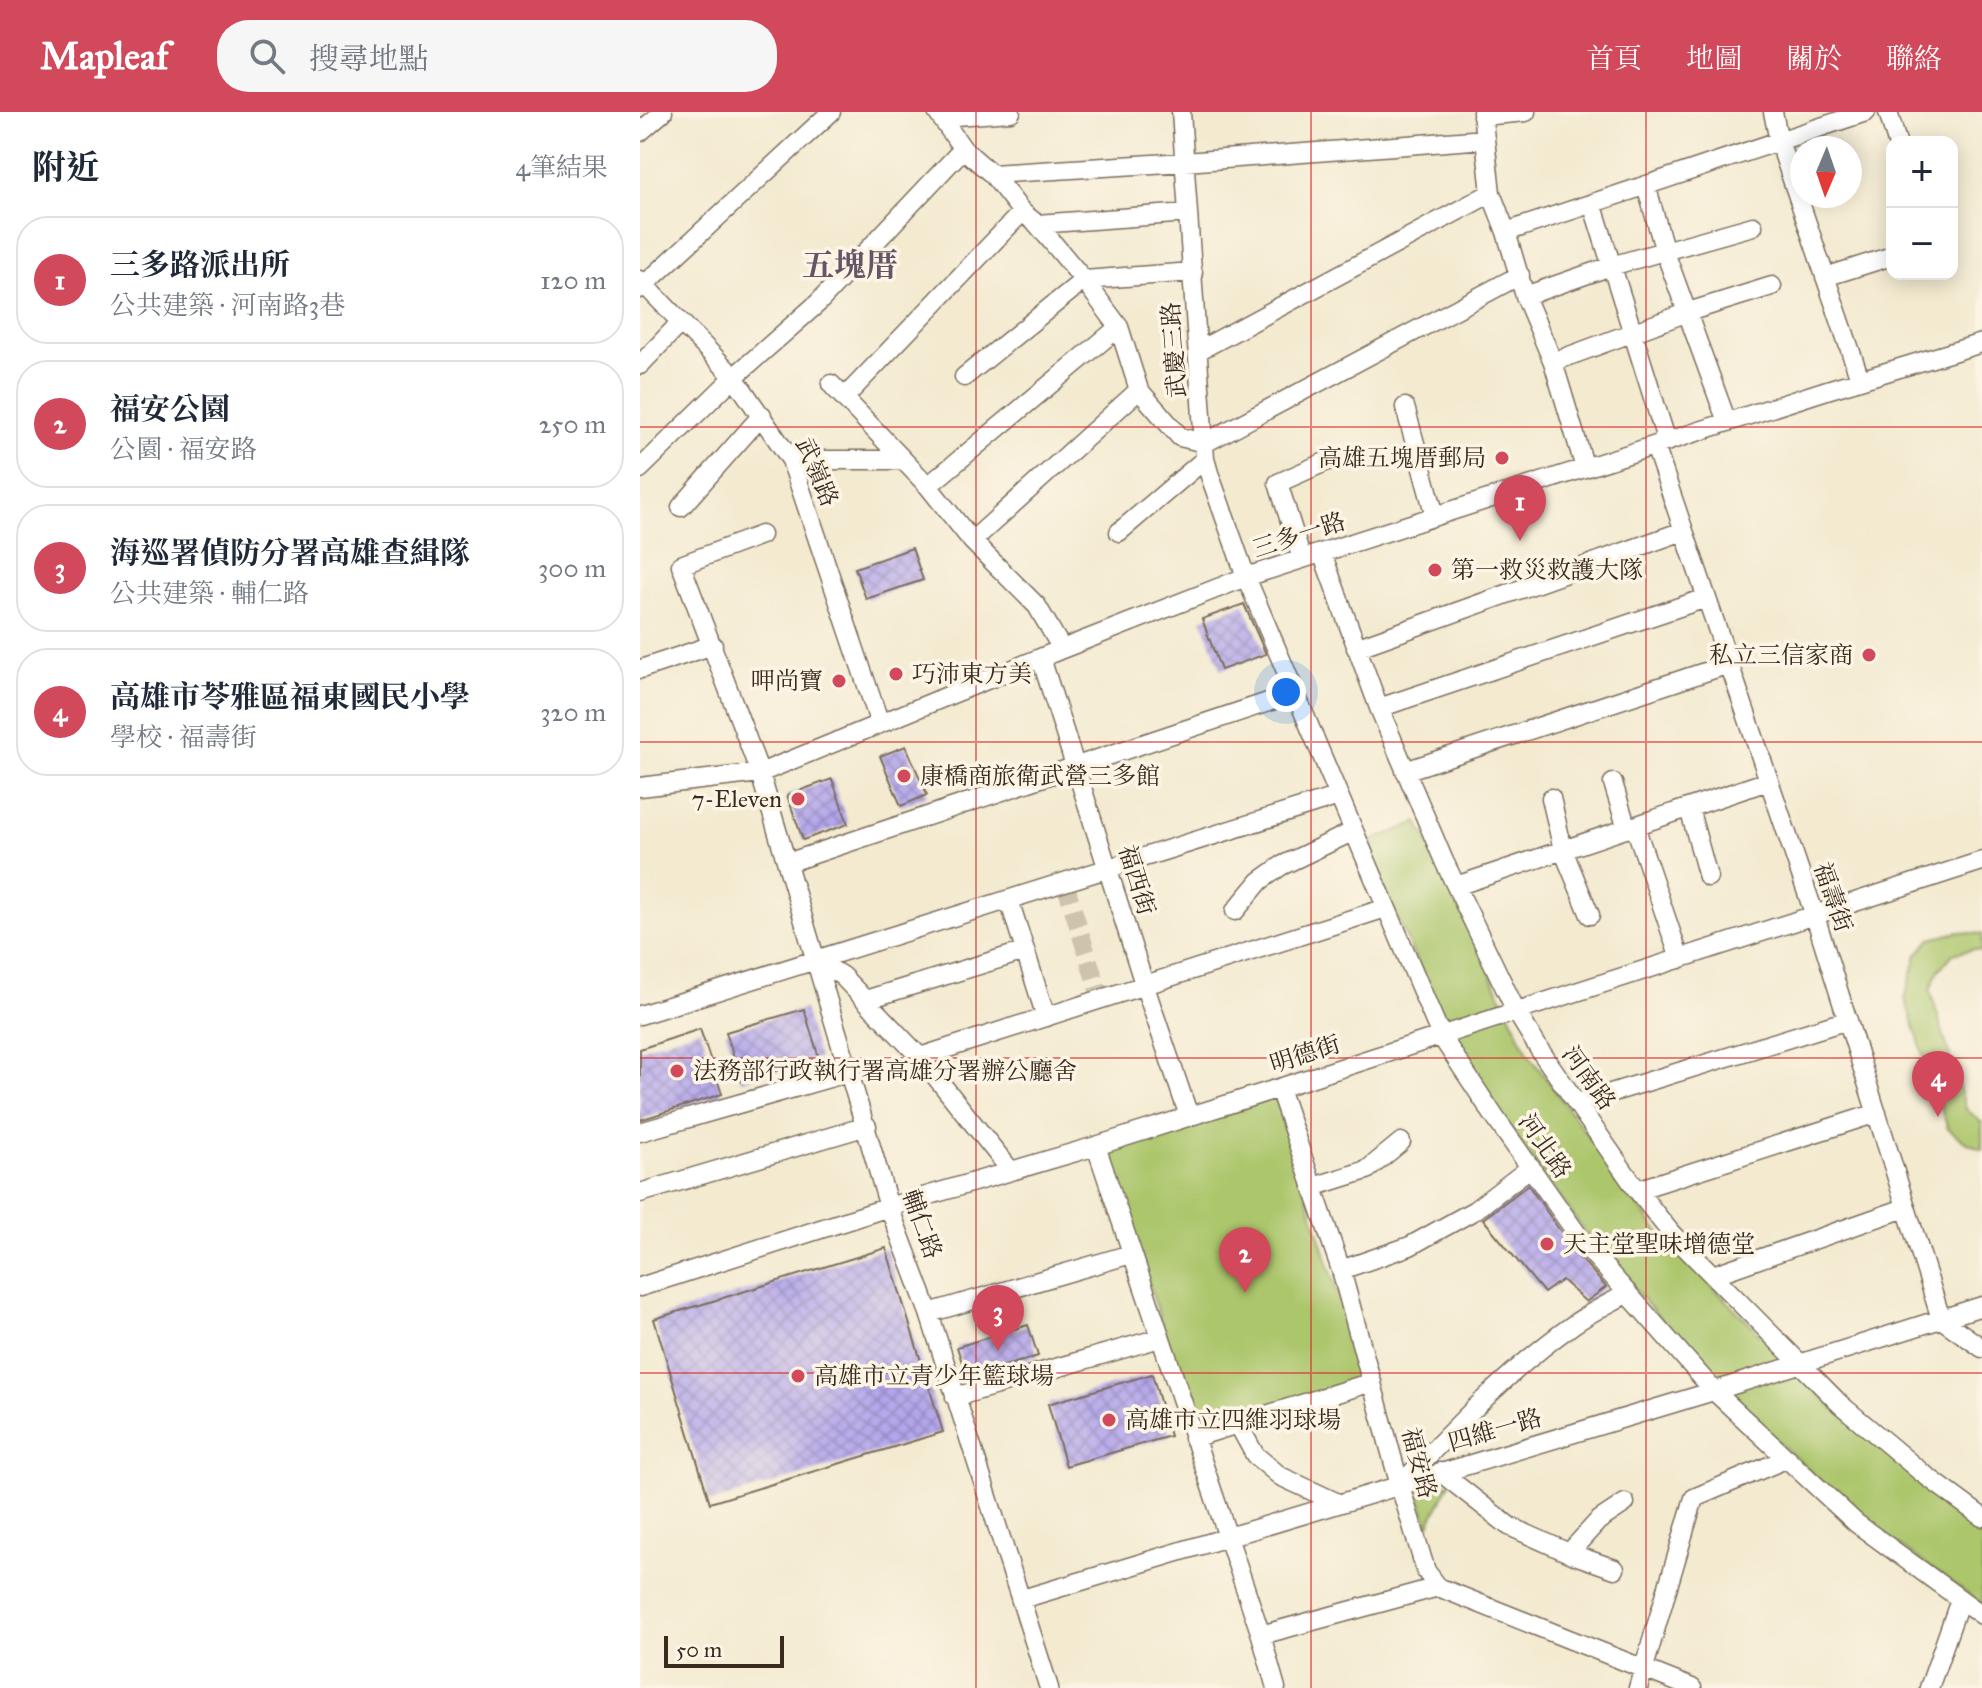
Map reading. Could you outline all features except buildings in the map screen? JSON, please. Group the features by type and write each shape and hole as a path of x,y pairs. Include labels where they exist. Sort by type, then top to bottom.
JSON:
{"street":[{"path":"640,132 663,112"},
{"path":"641,285 831,112"},
{"path":"940,115 1011,112"},
{"name":"武慶三路","path":"1181,112 1205,451 1246,577"},
{"path":"1526,112 1482,114 1491,193 1525,296 1553,362 1585,468"},
{"path":"1773,112 1779,141 1860,379"},
{"path":"1506,232 1866,112"},
{"path":"1888,112 1895,136"},
{"path":"940,115 963,149 992,174 1084,280 1119,327 1139,390 1180,437 1205,451"},
{"path":"992,174 1485,139"},
{"path":"640,469 734,377 818,303 963,149"},
{"path":"1646,185 1665,252 1727,422"},
{"path":"1198,351 1491,193"},
{"name":"福壽街","path":"1592,203 1634,334 1683,531 1815,916 1941,1319"},
{"path":"845,397 1029,218 1188,213"},
{"path":"1525,296 1611,266 1753,226"},
{"path":"1825,277 1886,258"},
{"path":"964,377 1084,280 1193,272"},
{"path":"1119,532 1205,451 1520,275"},
{"name":"武嶺路","path":"641,285 734,377 791,460 880,724"},
{"path":"1553,362 1688,312 1772,286"},
{"path":"640,365 680,323"},
{"path":"928,486 1119,327"},
{"name":"三多一路","path":"640,787 760,773 1246,577 1860,379 1982,343"},
{"path":"831,384 928,486 972,541 1037,606 1062,649"},
{"path":"972,541 1139,390"},
{"path":"1405,407 1435,516"},
{"path":"681,507 762,415"},
{"path":"1302,559 1278,483 1332,459"},
{"path":"791,460 901,460"},
{"path":"1356,648 1683,531"},
{"name":"輔仁路","path":"761,535 681,565 760,773 889,1207 929,1313 1049,1688"},
{"name":"河南路","path":"1322,553 1405,771 1516,1011 1539,1049 1637,1190 1671,1233 1840,1404 1921,1472 1982,1517"},
{"name":"河北路","path":"1246,577 1441,1036 1585,1245 1714,1391 1856,1523 1982,1615"},
{"path":"1379,708 1706,598"},
{"path":"641,669 713,645"},
{"name":"福西街","path":"1041,658 1189,1116"},
{"path":"1405,771 1729,664"},
{"path":"787,863 1295,693"},
{"path":"1456,886 1768,781"},
{"path":"1613,783 1680,959"},
{"path":"640,1015 1339,796"},
{"path":"1551,798 1563,850 1590,915"},
{"path":"1689,808 1708,877"},
{"path":"1235,911 1260,881 1281,866 1354,831"},
{"name":"明德街","path":"640,1287 1279,1088 1982,861"},
{"path":"1009,900 1046,1017"},
{"path":"920,1057 1386,908"},
{"path":"865,1000 1025,951"},
{"path":"817,960 842,976 920,1057 1011,1171"},
{"path":"1578,1103 1848,1020"},
{"path":"640,1132 850,1072"},
{"name":"福安路","path":"1279,1088 1341,1270 1426,1571 1438,1587"},
{"path":"1637,1190 1877,1113"},
{"path":"640,1193 867,1126"},
{"path":"1313,1187 1367,1170 1401,1142"},
{"path":"1096,1146 1261,1635 1276,1688"},
{"path":"1341,1270 1410,1246 1475,1210 1531,1167"},
{"path":"1713,1275 1905,1208"},
{"path":"929,1313 1131,1254"},
{"path":"1400,1486 1466,1415 1523,1363 1577,1322 1628,1293"},
{"name":"四維一路","path":"1022,1599 1714,1391 1982,1306"},
{"path":"1941,1319 1982,1348"},
{"path":"955,1397 1160,1338"},
{"path":"1193,1438 1372,1382"},
{"path":"1238,1424 1255,1455 1280,1476 1338,1503"},
{"path":"1642,1679 1694,1498 1788,1458"},
{"path":"1440,1472 1509,1526 1569,1553 1615,1569"},
{"path":"1569,1553 1598,1521 1625,1503"},
{"path":"1261,1635 1438,1587 1642,1679 1692,1688"},
{"path":"1929,1688 1960,1600"}],"green space":[{"path":"1418,822 1529,1055 1655,1228 1834,1409 1982,1525 1982,1604 1860,1518 1727,1394 1593,1243 1503,1118 1451,1038 1364,844"},
{"path":"1958,932 1982,934 1982,951 1974,949 1953,954 1938,971 1930,990 1966,1109 1982,1123 1982,1149 1965,1142 1948,1129 1905,999 1917,954 1931,939"},
{"path":"1275,1097 1365,1377 1196,1431 1106,1151"},
{"path":"1450,1483 1428,1526 1419,1491"}],"tunnel":[{"path":"1065,883 1101,1000"}],"place":[{"name":"高雄五塊厝郵局","path":"1502,458"},
{"name":"三多路派出所","path":"1520,541"},
{"name":"第一救災救護大隊","path":"1435,570"},
{"name":"私立三信家商","path":"1869,655"},
{"name":"巧沛東方美","path":"896,674"},
{"name":"呷尚寶","path":"839,681"},
{"name":"康橋商旅衛武營三多館","path":"904,776"},
{"name":"7-Eleven","path":"798,799"},
{"name":"法務部行政執行署高雄分署辦公廳舍","path":"677,1071"},
{"name":"高雄市苓雅區福東國民小學","path":"1938,1117"},
{"name":"天主堂聖味增德堂","path":"1547,1244"},
{"name":"福安公園","path":"1245,1293"},
{"name":"海巡署偵防分署高雄查緝隊","path":"998,1351"},
{"name":"高雄市立青少年籃球場","path":"798,1376"},
{"name":"高雄市立四維羽球場","path":"1109,1420"}],"district":[{"name":"五塊厝","path":"850,265"}]}
